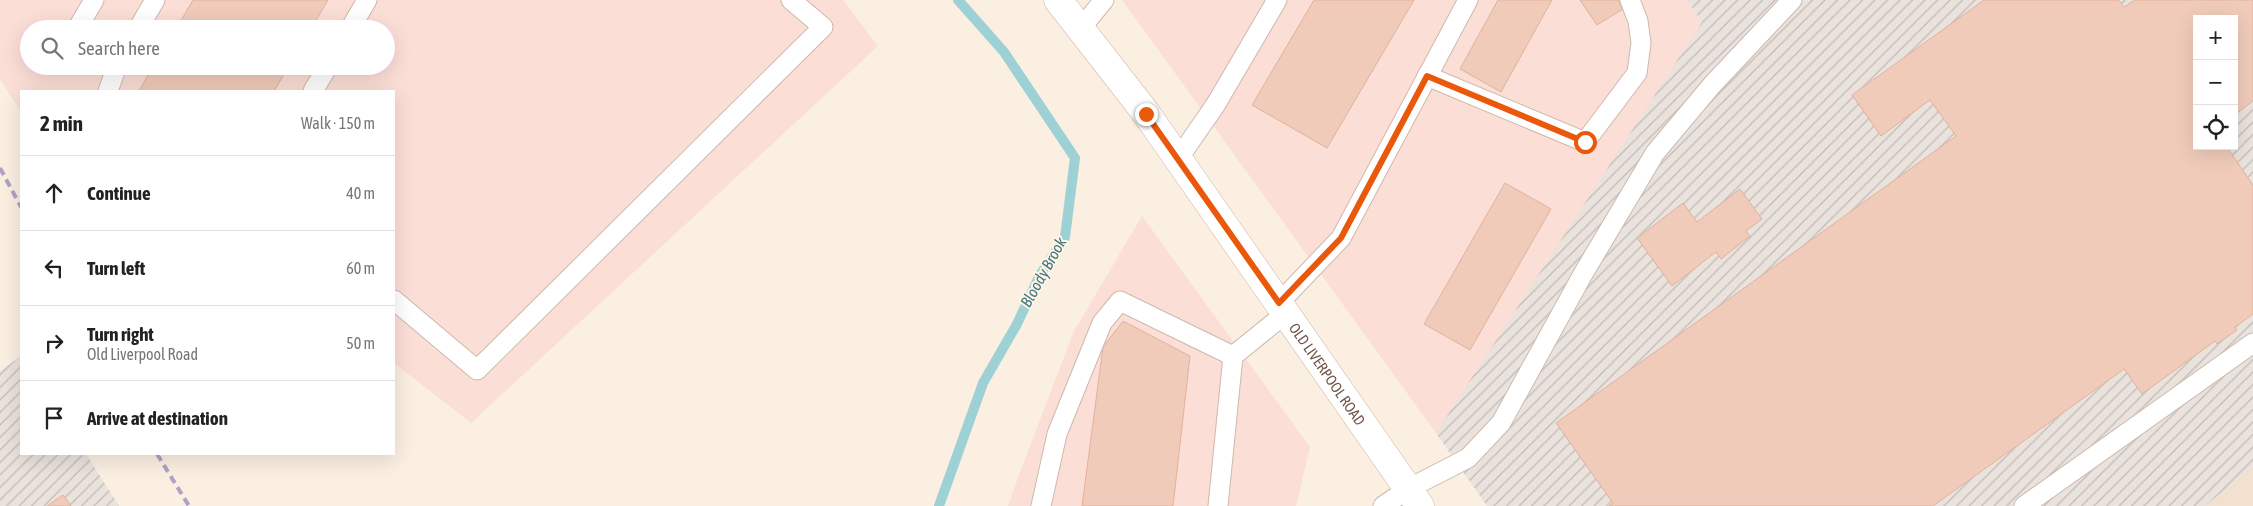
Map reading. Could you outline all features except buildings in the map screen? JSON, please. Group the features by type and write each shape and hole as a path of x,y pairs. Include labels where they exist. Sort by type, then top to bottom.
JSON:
{"main road":[{"name":"OLD LIVERPOOL ROAD","path":"1058,0 1146,114 1414,498"}],"lane":[{"path":"82,20 94,0"},
{"path":"143,20 155,0"},
{"path":"355,20 367,0"},
{"path":"395,301 478,370 823,27 791,0"},
{"path":"1081,28 1104,0"},
{"path":"1178,159 1216,104 1277,0"},
{"path":"1218,506 1233,356 1282,308 1341,238 1468,0"},
{"path":"1427,76 1585,142 1637,73 1641,43 1638,21 1630,0"},
{"path":"1383,506 1414,498 1468,458 1501,423 1583,274 1655,153 1712,86 1792,0"},
{"path":"108,90 114,75"},
{"path":"313,90 322,75"},
{"path":"1041,506 1058,434 1065,415 1102,323 1120,301 1233,356"},
{"path":"2024,506 2253,343"}],"shaded area":[{"path":"0,0 843,0 878,46 471,423 395,364 395,90 20,90 20,110 0,79"},
{"path":"1122,0 1687,0 1702,21 1521,313 1436,433"},
{"path":"1687,0 2253,0 2253,467 2205,506 1487,506 1436,433 1702,22"},
{"path":"1142,216 1310,447 1296,506 1008,506 1074,331"},
{"path":"20,357 20,455 87,455 119,506 0,506 0,371"},
{"path":"2253,467 2253,506 2205,506"}],"waterway":[{"name":"Bloody Brook","path":"939,506 983,383 1017,324 1040,275 1065,237 1075,158 1004,52 958,0"}],"railway":[{"path":"0,168 20,205"},
{"path":"158,455 189,506"}],"route":[{"path":"1146,114 1279,303 1341,238 1427,76 1585,142"}]}
